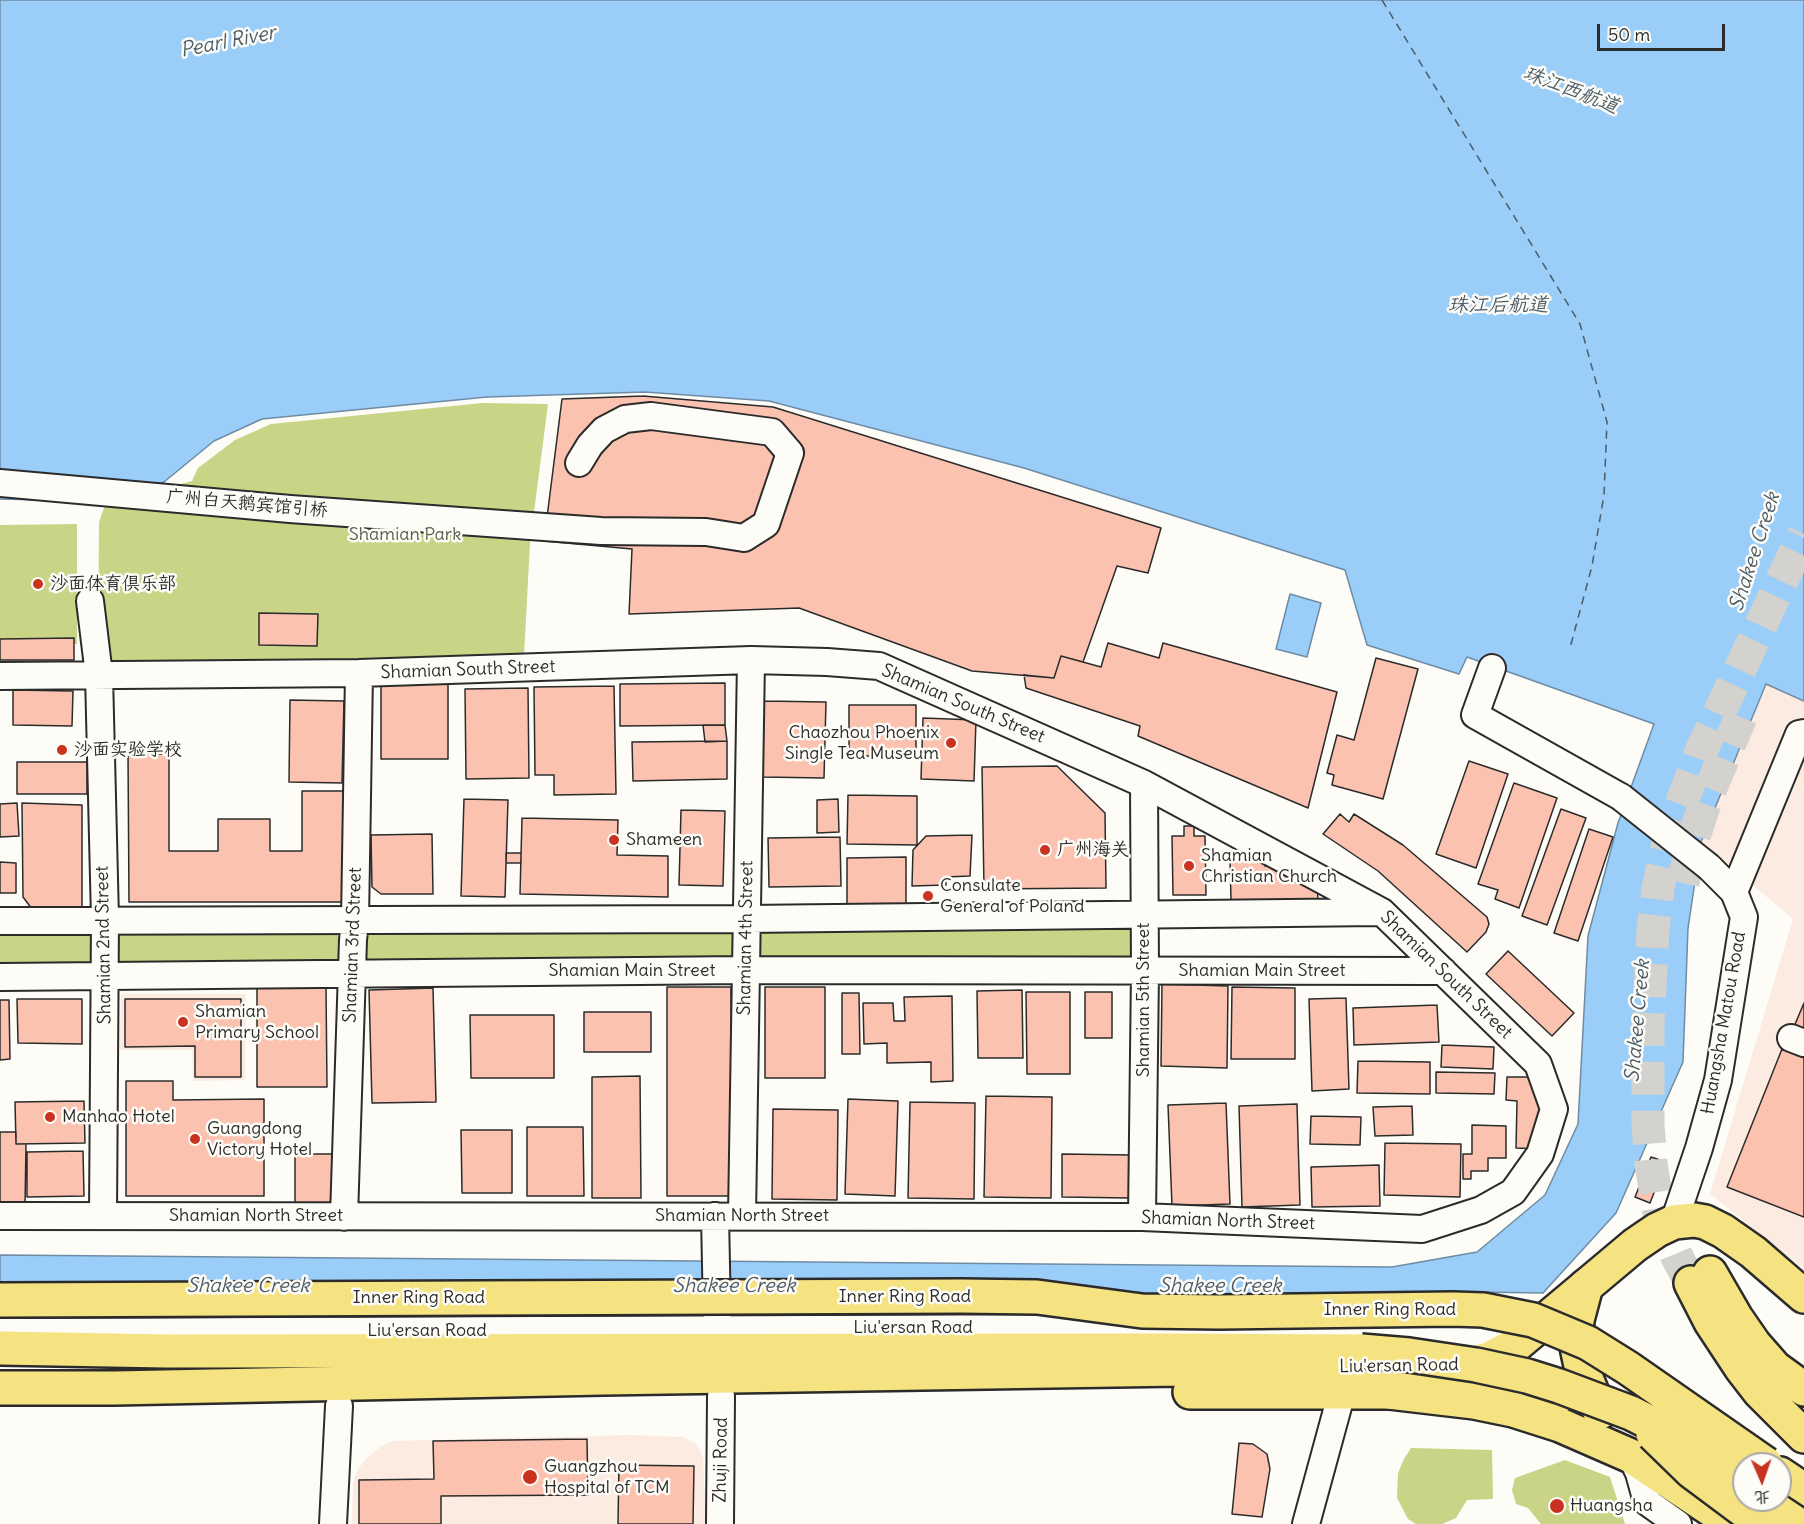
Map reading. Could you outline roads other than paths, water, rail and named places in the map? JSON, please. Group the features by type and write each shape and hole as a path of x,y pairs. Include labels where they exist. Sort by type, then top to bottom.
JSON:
{"main road":[{"path":"1537,1328 1635,1245 1674,1222 1694,1220 1705,1222 1723,1231 1753,1252 1804,1296"},
{"path":"1804,1399 1700,1278 1711,1322 1742,1369 1765,1397 1804,1436"},
{"path":"1586,1286 1577,1320 1576,1342 1581,1366 1600,1412"},
{"name":"Inner Ring Road","path":"0,1300 1012,1297 1046,1298 1142,1311 1453,1309 1508,1314 1557,1328 1597,1348 1628,1368 1749,1452"},
{"path":"1508,1314 1578,1356 1595,1369 1617,1390 1678,1460 1762,1524"},
{"name":"Liu'ersan Road","path":"0,1388 115,1388 1308,1367 1431,1369 1463,1366 1489,1359 1510,1349 1537,1328"},
{"path":"0,1348 167,1351 1361,1351 1409,1355 1527,1376 1586,1395 1631,1413 1732,1467"},
{"path":"0,1360 167,1351"},
{"path":"1775,1368 1804,1389"},
{"path":"1389,1392 1474,1389 1520,1390 1545,1394 1600,1412 1644,1430 1732,1481"},
{"name":"Liu'ersan Road","path":"0,1411 339,1406 721,1396 1389,1392 1474,1402 1513,1410 1560,1425 1631,1456 1726,1523"},
{"path":"1779,1512 1797,1524"}],"street":[{"name":"广州白天鹅宾馆引桥","path":"0,483 290,509 601,531 706,532 744,538 766,524 790,453 772,432 651,416 625,419 604,430 590,444 579,463"},
{"name":"Shamian 2nd Street","path":"90,602 99,675 105,919 103,1215"},
{"name":"Shamian South Street","path":"0,676 359,673 751,660 879,666 1144,784 1382,912 1538,1064 1554,1108 1540,1154 1513,1192 1481,1210"},
{"name":"Shamian 4th Street","path":"742,1216 751,660"},
{"path":"1492,668 1475,715 1621,797 1709,867 1734,892 1799,734 1804,733"},
{"name":"Shamian 3rd Street","path":"344,1216 351,973 355,921 359,673"},
{"name":"Shamian 5th Street","path":"1142,1217 1145,971 1144,784"},
{"name":"Huangsha Matou Road","path":"1674,1222 1699,1148 1718,1080 1744,917 1734,892"},
{"path":"0,921 105,919 746,920 1382,912"},
{"name":"Shamian Main Street","path":"0,977 745,970 1443,971"},
{"name":"Shamian North Street","path":"0,1216 1142,1217 1422,1228 1481,1210"},
{"path":"715,1216 717,1327"},
{"name":"Liu'ersan Road","path":"0,1332 717,1327 1088,1328 1365,1330 1401,1336 1471,1337 1509,1334 1537,1328"},
{"path":"1306,1524 1342,1392"},
{"name":"Zhuji Road","path":"720,1524 721,1396"},
{"path":"333,1524 339,1406"},
{"path":"1631,1456 1639,1473 1647,1502 1678,1524"}],"water":[{"name":"珠江后航道","path":"0,0 1804,0 1804,701 1766,684 1701,842 1688,928 1683,1062 1616,1213 1543,1293 1476,1292 1475,1322 0,1324 0,1255 1392,1267 1477,1252 1545,1195 1578,1124 1588,936 1618,823 1654,724 1467,657 1459,674 1367,645 1345,570 1024,468 769,401 645,392 487,397 262,419 214,441 164,482 110,497 0,499"},
{"path":"1290,594 1321,603 1307,657 1276,649"}],"tunnel":[{"path":"1691,1283 1677,1257 1659,1213 1651,1164 1648,1125 1648,1025 1653,928 1658,888 1670,834 1702,749 1804,534"},
{"path":"1683,883 1693,840 1707,797 1741,717"}],"place":[{"name":"沙面体育俱乐部","path":"38,584"},
{"name":"Chaozhou Phoenix Single Tea Museum","path":"951,743"},
{"name":"沙面实验学校","path":"62,750"},
{"name":"Shameen","path":"614,840"},
{"name":"广州海关","path":"1045,850"},
{"name":"Shamian Christian Church","path":"1189,866"},
{"name":"Consulate General of Poland","path":"928,896"},
{"name":"Shamian Primary School","path":"183,1022"},
{"name":"Manhao Hotel","path":"50,1117"},
{"name":"Guangdong Victory Hotel","path":"195,1139"},
{"name":"Guangzhou Hospital of TCM","path":"530,1477"},
{"name":"Huangsha","path":"1557,1506"}],"water label":[{"name":"Pearl River","path":"228,42"},
{"name":"珠江西航道","path":"1571,90"},
{"name":"Shakee Creek","path":"1755,552"},
{"name":"Shakee Creek","path":"1638,1021"},
{"name":"Shakee Creek","path":"248,1286"},
{"name":"Shakee Creek","path":"734,1286"},
{"name":"Shakee Creek","path":"1220,1286"}],"park label":[{"name":"Shamian Park","path":"405,535"}]}
